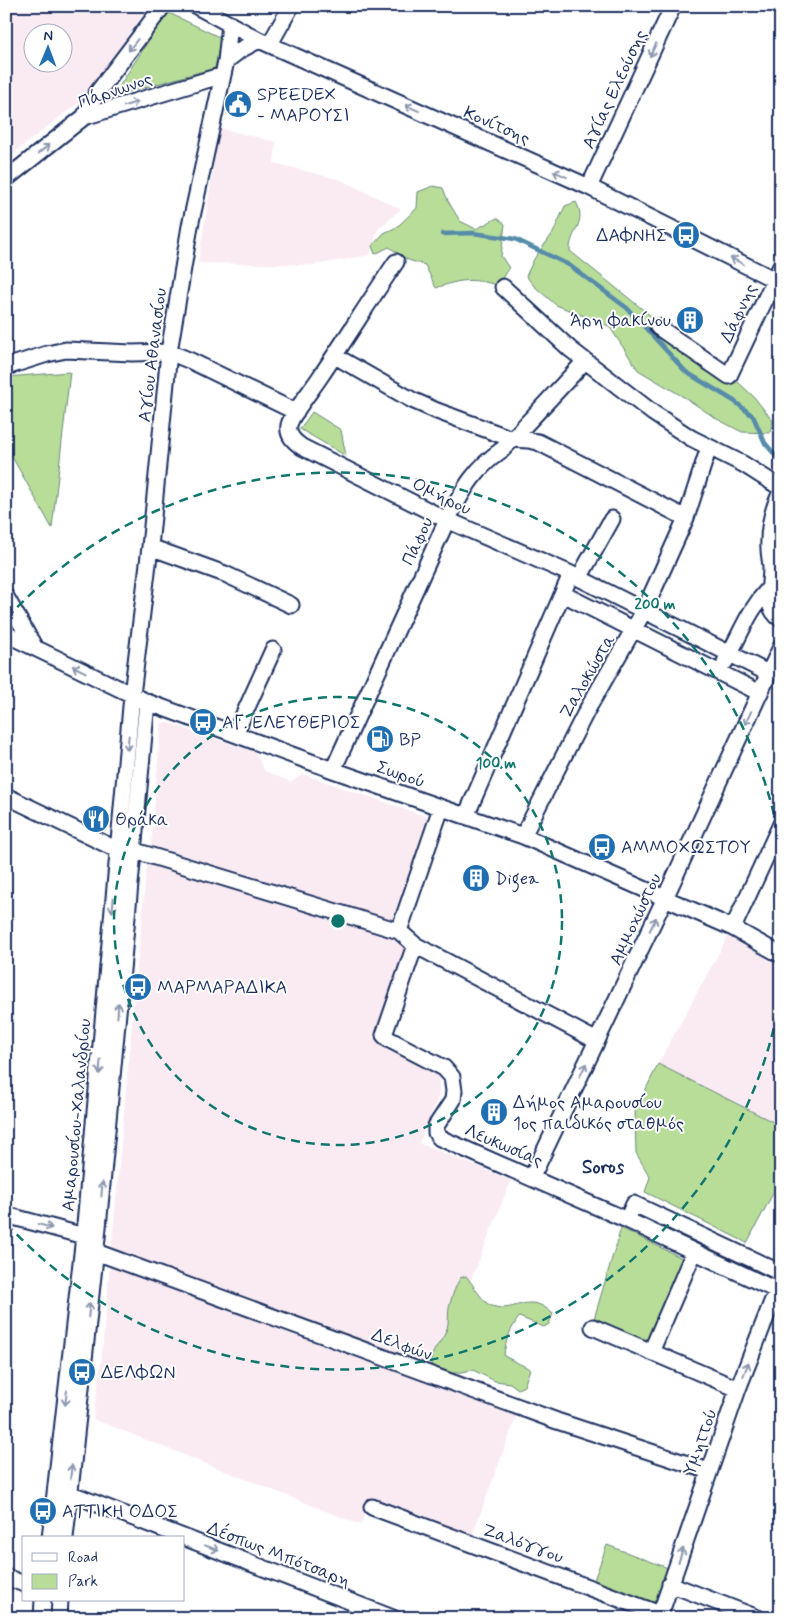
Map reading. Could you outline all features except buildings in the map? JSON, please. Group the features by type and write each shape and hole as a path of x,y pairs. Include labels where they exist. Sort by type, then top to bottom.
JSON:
{"street":[{"path":"84,117 97,93 163,6"},
{"name":"Κονίτσης","path":"196,6 264,42 590,187 779,276"},
{"path":"264,42 291,6"},
{"name":"Αγίας Ελεούσης","path":"590,187 673,6"},
{"name":"Αγίου Αθανασίου","path":"128,692 150,547 169,352 190,226 224,68 230,24"},
{"name":"Πάρνωνος","path":"6,179 84,117 224,68 240,50 264,42"},
{"name":"Ομήρου","path":"396,262 296,412 289,425 289,432 294,442 447,520 575,576 768,673"},
{"name":"Δάφνης","path":"658,327 729,376 779,276"},
{"path":"503,288 586,361 653,413 709,448 743,464 781,488"},
{"path":"6,367 66,350 132,354 169,352 296,412"},
{"path":"335,356 412,400 512,439 528,440 549,447 686,518"},
{"name":"Πάφου","path":"333,770 447,520 473,475 488,460 503,449 586,361"},
{"name":"Ζαλοκώστα","path":"523,836 587,710 644,611 686,518 709,448"},
{"path":"781,492 774,505 770,522 768,548 771,567 769,602 776,616 781,619"},
{"path":"466,816 563,594 612,520"},
{"path":"150,547 225,574 292,605"},
{"path":"719,672 730,654 750,612 770,587"},
{"path":"563,594 760,693"},
{"path":"6,597 35,648"},
{"name":"Σωρού","path":"6,634 147,702 333,770 523,836 733,928 781,955"},
{"name":"Αμμοχώστου","path":"532,1178 665,898 781,647"},
{"path":"235,734 273,650"},
{"name":"Αμαρουσίου-Χαλανδρίου","path":"125,850 128,692"},
{"name":"Αμαρουσίου-Χαλανδρίου","path":"65,1536 125,850 147,702"},
{"path":"6,796 125,850 399,931 415,945 597,1041"},
{"path":"399,931 441,808"},
{"path":"733,928 781,824"},
{"name":"Λευκωσίας","path":"415,945 384,1036 444,1068 452,1077 453,1100 436,1126 436,1134 440,1138 627,1220 694,1252 778,1285"},
{"path":"627,1220 634,1204 781,1273"},
{"name":"Δελφών","path":"6,1215 90,1244 557,1421 709,1472"},
{"name":"Αμαρουσίου-Χαλανδρίου","path":"50,1536 90,1244"},
{"path":"651,1352 694,1252"},
{"name":"Υμηττού","path":"660,1616 738,1388 778,1285"},
{"path":"593,1328 738,1388"},
{"name":"Δέσπως Μπότσαρη","path":"69,1493 174,1536"},
{"name":"Ζαλόγγου","path":"372,1507 660,1616"},
{"name":"Δέσπως Μπότσαρη","path":"185,1540 363,1613 393,1618"},
{"path":"6,1577 22,1583"},
{"path":"670,1584 758,1618"},
{"path":"42,1618 43,1602"},
{"path":"59,1618 60,1602"}],"shaded area":[{"path":"6,6 149,6 82,100 6,159"},
{"path":"220,128 276,142 274,163 341,180 401,209 378,229 370,255 314,265 198,263"},
{"path":"166,722 254,752 265,771 291,782 303,774 430,818 392,924 155,853 151,847 161,724"},
{"path":"147,861 378,930 409,944 373,1037 389,1050 439,1073 439,1095 419,1143 511,1180 432,1378 518,1412 472,1536 370,1498 361,1525 93,1419 101,1363"},
{"path":"728,936 781,967 781,1126 658,1064"}],"green space":[{"path":"167,12 221,38 215,68 113,96"},
{"path":"433,186 443,188 448,201 460,221 476,229 497,218 505,224 501,256 509,268 497,285 467,280 436,288 425,265 408,260 389,247 375,254 372,246 384,233 397,227 417,208 418,192"},
{"path":"576,202 580,216 570,244 570,251 681,340 697,344 702,369 719,377 738,382 754,397 773,421 770,433 742,432 717,419 638,370 609,326 556,305 534,286 526,276 534,259 553,233 565,206"},
{"path":"70,372 52,528 6,446 6,377"},
{"path":"312,412 341,430 346,456 300,429"},
{"path":"658,1064 781,1126 781,1178 747,1243 645,1192 650,1177 636,1153 635,1112"},
{"path":"621,1228 684,1259 647,1345 593,1322"},
{"path":"466,1276 488,1304 505,1308 535,1303 553,1314 549,1324 544,1327 519,1317 511,1331 504,1356 530,1369 524,1386 518,1389 510,1383 495,1381 473,1370 449,1374 431,1366 432,1355 447,1328 449,1307 454,1291 460,1278"},
{"path":"607,1545 668,1568 651,1611 591,1588"}],"waterway":[{"path":"442,234 473,233 515,239 569,265 627,308 686,372 734,401 753,416 765,443 781,462"}],"place":[{"name":"SPEEDEX - ΜΑΡΟΥΣΙ","path":"238,104"},
{"name":"ΔΑΦΝΗΣ","path":"686,235"},
{"name":"Άρη Φακίνου","path":"690,320"},
{"name":"ΑΓ. ΕΛΕΥΘΕΡΙΟΣ","path":"203,722"},
{"name":"BP","path":"380,739"},
{"name":"Θράκα","path":"96,819"},
{"name":"ΑΜΜΟΧΩΣΤΟΥ","path":"602,847"},
{"name":"Digea","path":"476,878"},
{"name":"ΜΑΡΜΑΡΑΔΙΚΑ","path":"138,987"},
{"name":"Δήμος Αμαρουσίου 1ος παιδικός σταθμός","path":"494,1112"},
{"name":"ΔΕΛΦΩΝ","path":"82,1372"},
{"name":"ΑΤΤΙΚΗ ΟΔΟΣ","path":"43,1511"}],"district":[{"name":"Soros","path":"603,1166"}]}
